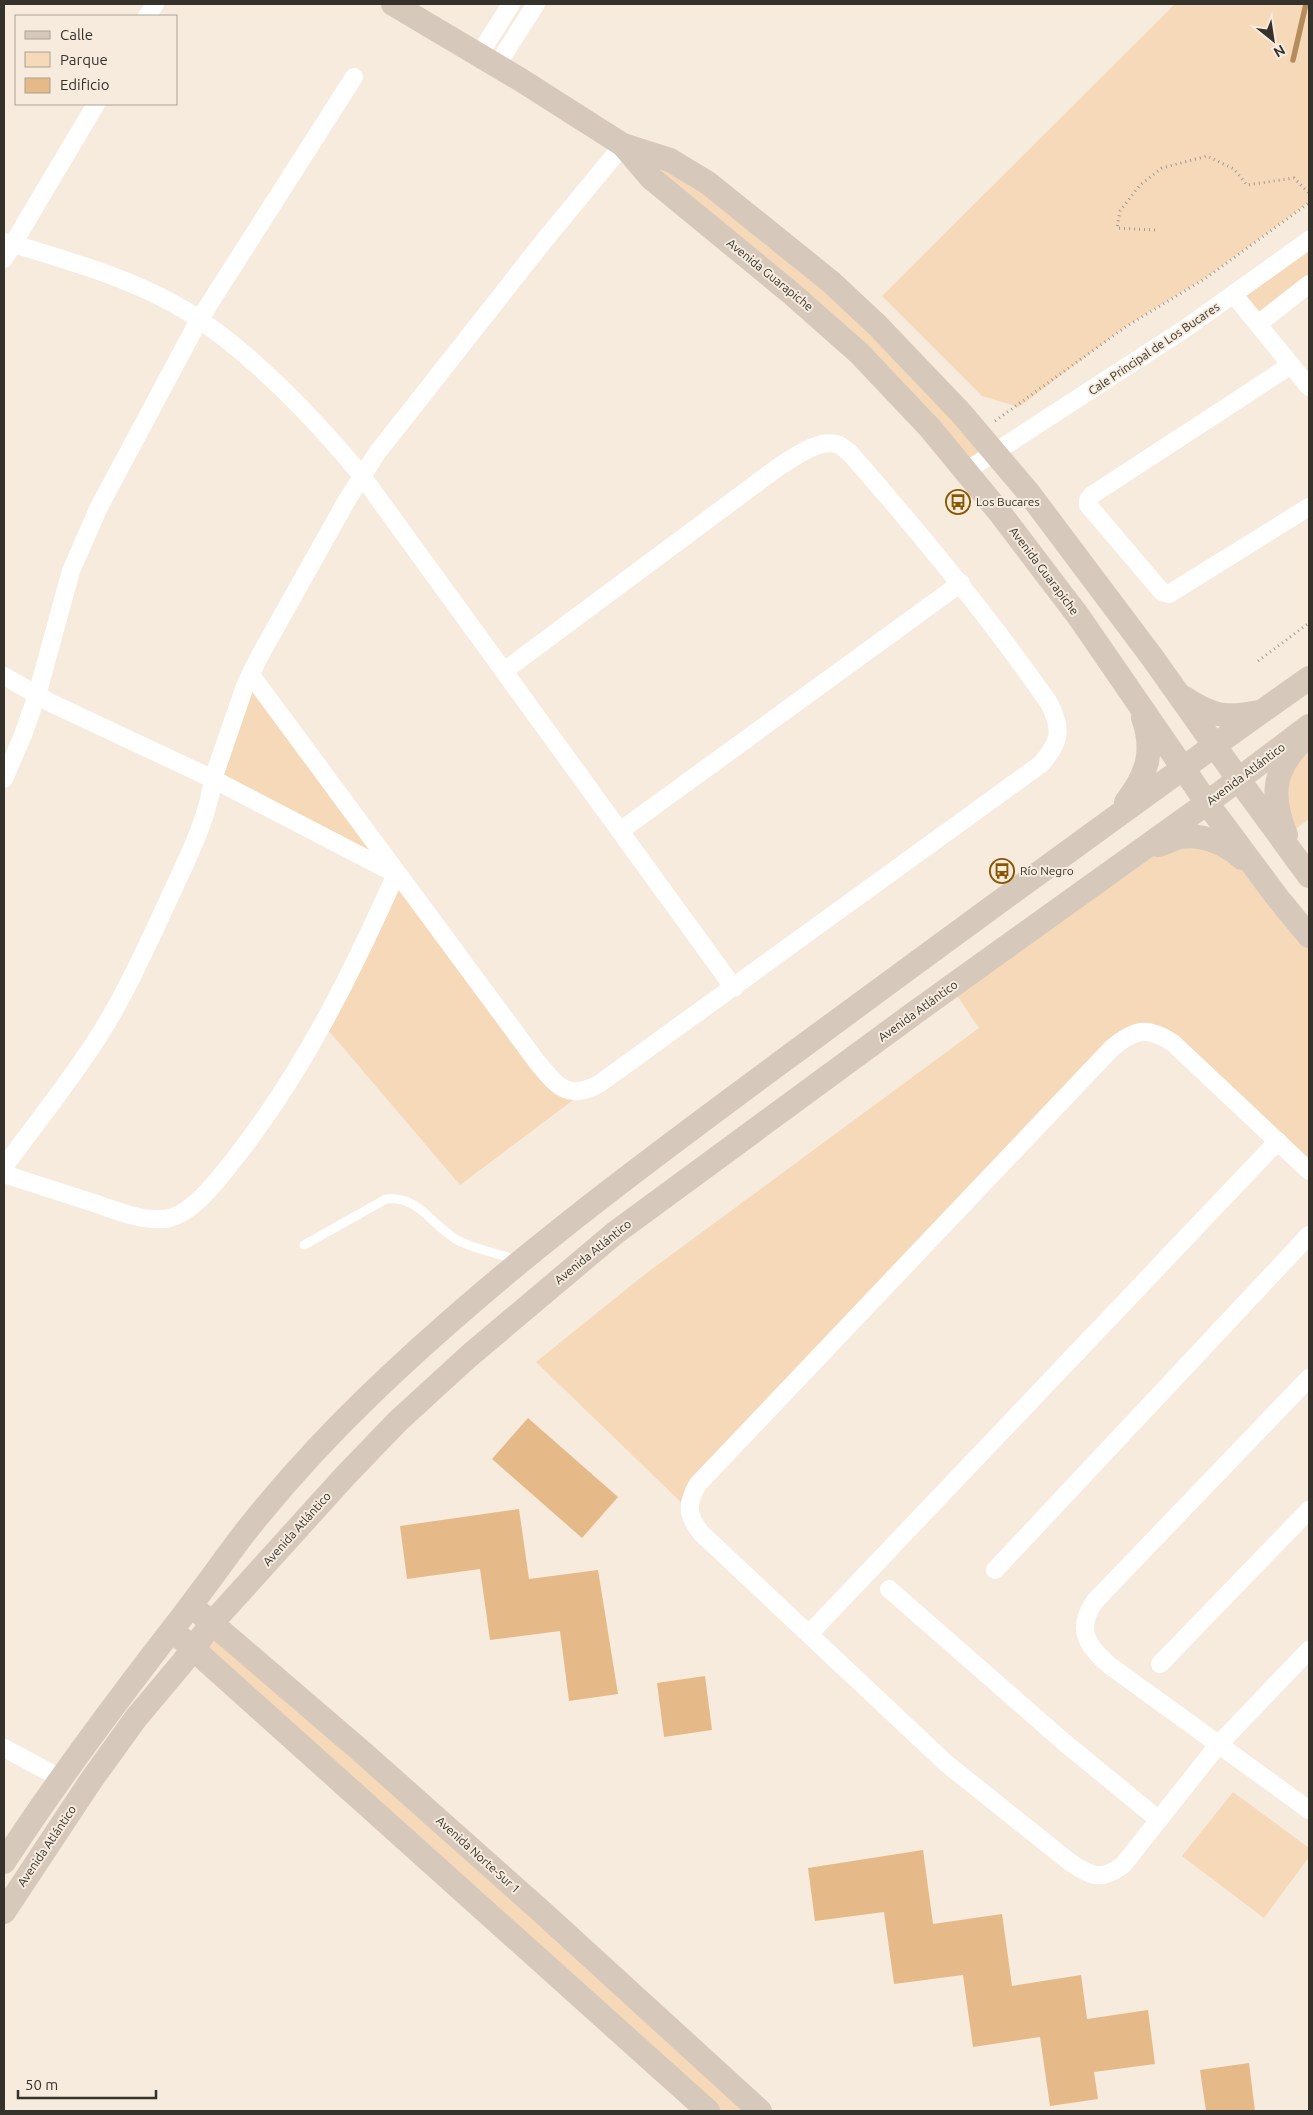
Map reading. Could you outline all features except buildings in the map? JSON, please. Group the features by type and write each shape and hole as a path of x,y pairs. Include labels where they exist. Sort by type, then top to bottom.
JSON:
{"main road":[{"name":"Avenida Guarapiche","path":"393,4 488,60 624,145 670,160 708,183 823,276 904,353 978,433 1028,492 1118,611 1303,868"},
{"name":"Avenida Guarapiche","path":"624,145 652,178 798,298 859,353 930,428 966,471 1079,617 1206,803 1309,936"},
{"path":"4,1862 60,1778 122,1692 173,1629 249,1528 307,1460 370,1395 446,1324 520,1261 660,1152 1182,767 1309,678"},
{"path":"1178,694 1204,710 1220,715 1240,716 1261,712"},
{"path":"1104,824 1138,786 1145,772 1149,734 1139,704"},
{"name":"Avenida Atlántico","path":"4,1912 92,1779 136,1718 212,1623 345,1476 398,1421 468,1356 615,1233 1238,780 1309,726"},
{"path":"1303,868 1280,820 1276,799 1277,777 1283,763 1309,733"},
{"path":"1131,857 1181,837 1197,836 1230,849 1258,872"},
{"name":"Avenida Norte-Sur 1","path":"190,1606 361,1751 760,2111"},
{"path":"173,1629 192,1649 708,2111"}],"street":[{"path":"148,15 154,4"},
{"path":"488,60 511,4"},
{"path":"488,60 536,4"},
{"path":"4,779 24,734 37,695 71,571 95,514 199,320 354,77"},
{"path":"95,105 7,248 102,271 151,292 199,320 223,337 302,409 362,476 734,988"},
{"path":"4,1167 72,1075 102,1030 120,998 182,871 202,822 212,793 214,779 250,675 304,574 362,476 406,413 543,242 624,145"},
{"name":"Cale Principal de Los Bucares","path":"966,471 1234,295 1309,240"},
{"path":"1258,324 1309,284"},
{"path":"1234,295 1309,387"},
{"path":"1291,365 1092,495 1088,500 1088,504 1162,592 1169,594 1309,507"},
{"path":"250,675 537,1062 554,1081 564,1089 574,1092 585,1091 599,1084 734,988 1041,764 1052,751 1058,739 1059,729 1056,715 1049,703 961,583 849,452 839,445 829,443 798,455 777,468 504,671"},
{"path":"620,831 961,583"},
{"path":"4,676 37,695 214,779 396,874"},
{"path":"4,1174 120,1212 153,1218 165,1219 188,1208 202,1198 222,1175 280,1098 333,1007 366,942 396,874"},
{"path":"1309,1171 1173,1043 1162,1035 1148,1030 1137,1032 1124,1038 707,1474 690,1496 689,1510 692,1522 701,1533 947,1764 1048,1846 1088,1874 1099,1877 1112,1873 1123,1866 1218,1745 1309,1650"},
{"path":"808,1634 1278,1141"},
{"path":"995,1570 1309,1235"},
{"path":"1309,1378 1095,1601 1087,1612 1084,1622 1088,1642 1098,1655 1309,1810"},
{"path":"1160,1664 1309,1510"},
{"path":"889,1589 1065,1743 1159,1820"},
{"path":"4,1748 60,1778"}],"lane":[{"path":"304,1245 386,1199 399,1197 418,1206 427,1216 460,1242 520,1261"}],"path":[{"path":"1155,230 1117,228 1120,211 1140,185 1162,168 1207,156 1234,169 1247,186 1294,178 1309,193"},
{"path":"978,433 1127,326 1206,278 1309,203"},
{"path":"1258,660 1309,623"}],"green space":[{"path":"1175,4 1309,4 1309,202 1206,277 1126,326 1019,407 982,396 882,296"},
{"path":"623,145 777,239 994,452 966,471 930,428"},
{"path":"1309,240 1309,284 1258,324 1234,295"},
{"path":"251,675 537,1062 585,1091 460,1185 323,1024 396,874 213,779"},
{"path":"1309,733 1309,819 1286,836 1283,763"},
{"path":"1213,841 1309,936 1309,1171 1190,1058 1137,1032 698,1484 689,1510 536,1362 644,1275 979,1028 951,987 1131,857"},
{"path":"212,1623 760,2111 708,2111 192,1649"},
{"path":"1233,1792 1309,1848 1309,1857 1264,1918 1182,1856"}],"waterway":[{"path":"1293,60 1306,4"}],"place":[{"name":"Los Bucares","path":"958,502"},
{"name":"Río Negro","path":"1002,871"}]}
